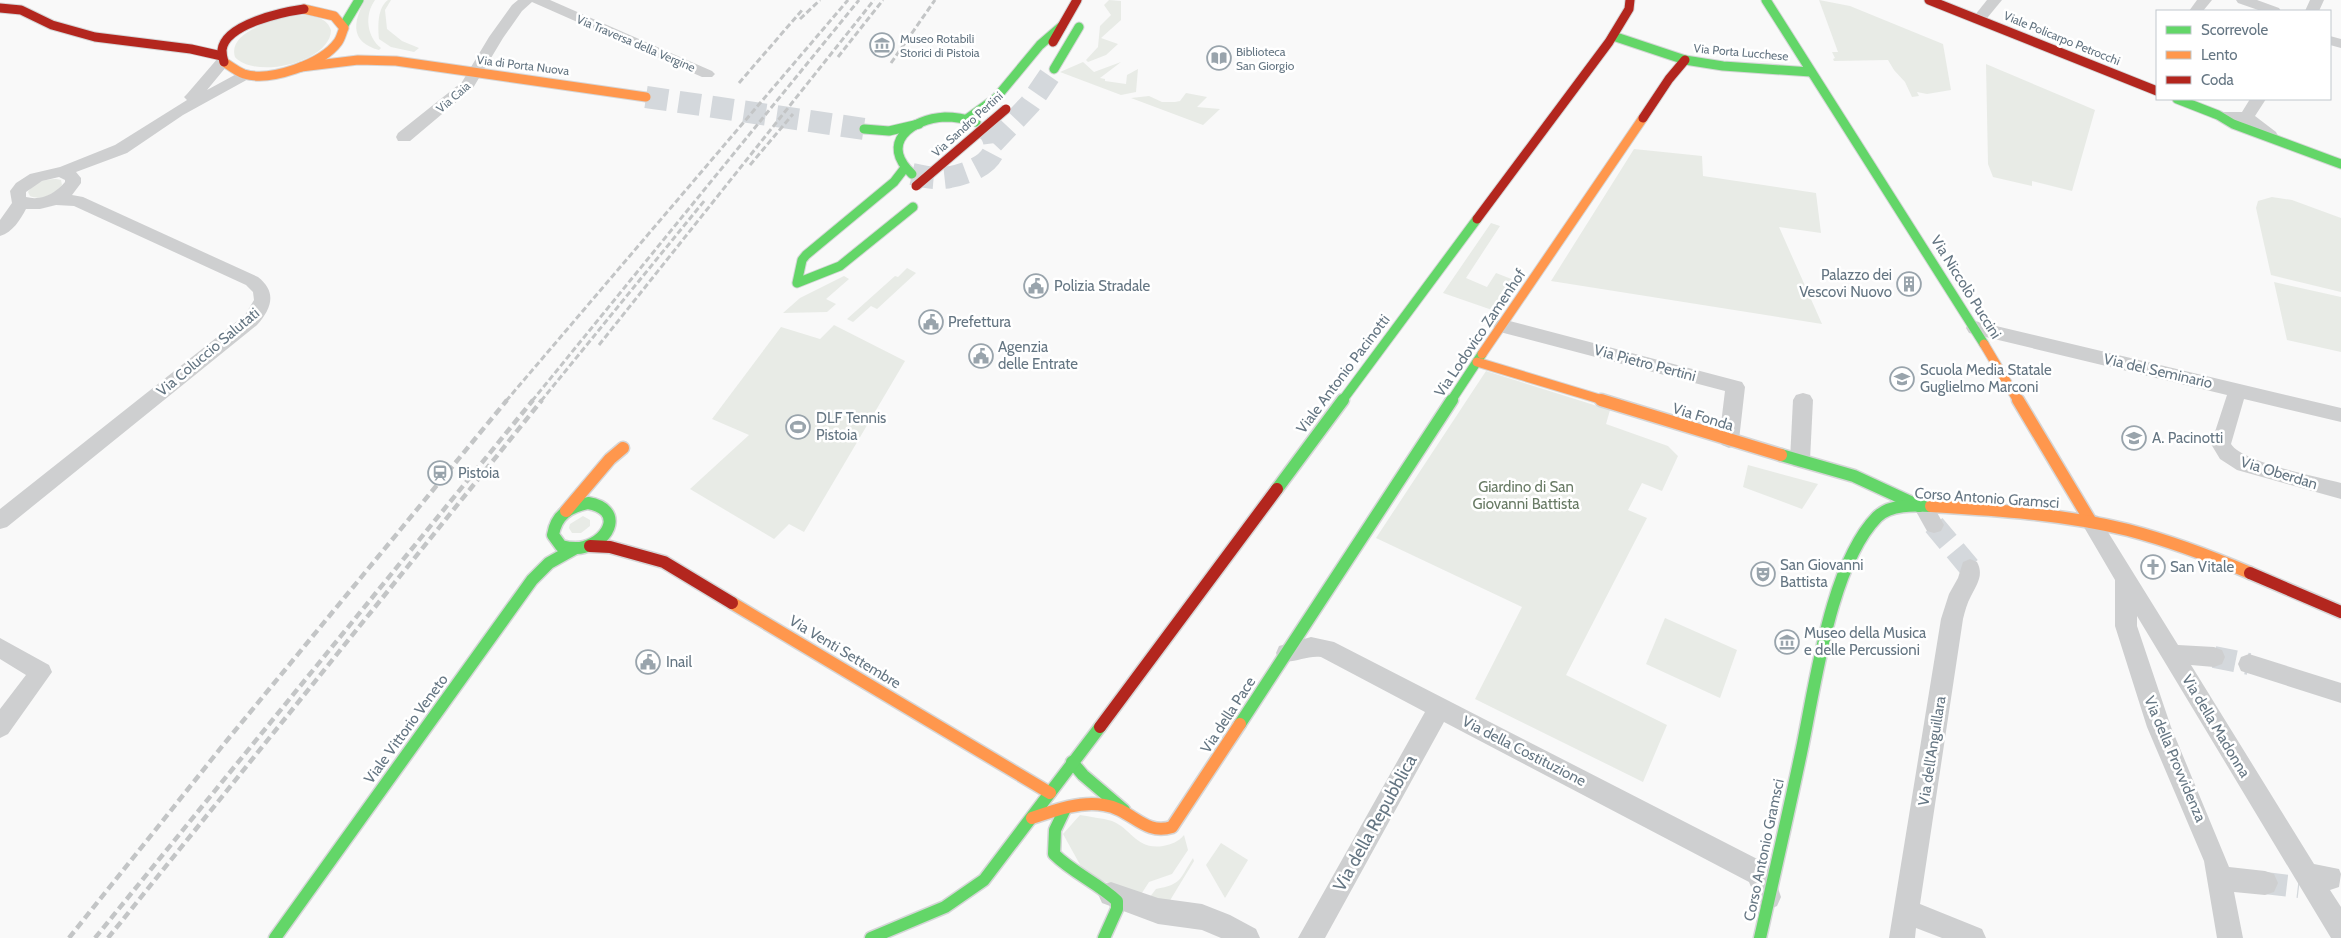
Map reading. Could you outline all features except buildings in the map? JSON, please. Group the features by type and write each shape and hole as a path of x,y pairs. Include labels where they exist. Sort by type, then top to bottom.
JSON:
{"street":[{"path":"0,2 5,0"},
{"path":"178,112 222,58 226,42 242,28 263,17 316,0"},
{"path":"0,8 20,5 52,25 82,34 146,42 222,58 233,70 247,74 276,74 301,67 329,53 344,30 352,10 359,0"},
{"name":"Via Caia","path":"404,137 468,86 496,37 517,8 527,0"},
{"name":"Via Traversa della Vergine","path":"538,0 707,74"},
{"path":"1036,69 1077,0"},
{"name":"Viale Antonio Pacinotti","path":"1050,793 1613,36 1629,9 1630,0"},
{"name":"Via Niccolò Puccini","path":"1766,0 1975,328 2091,522"},
{"name":"Viale Policarpo Petrocchi","path":"1929,0 2156,91"},
{"path":"1978,20 1995,0"},
{"path":"2197,10 2205,0"},
{"path":"2242,0 2271,10"},
{"name":"Via di Porta Nuova","path":"288,10 308,9 329,12 340,18 344,30 355,46 396,61"},
{"path":"1054,69 1084,17"},
{"name":"Via Sandro Pertini","path":"897,157 896,147 900,140 908,131 919,124 943,118 971,121 996,98 1040,45 1062,26"},
{"path":"218,34 242,28"},
{"name":"Via Porta Lucchese","path":"1613,36 1685,60 1723,66 1811,72"},
{"path":"146,42 200,38"},
{"name":"Via di Porta Nuova","path":"301,67 358,60 396,61 646,97"},
{"name":"Via Lodovico Zamenhof","path":"1304,625 1477,362 1669,79 1685,60"},
{"path":"70,186 45,174 27,182 18,191 17,198 28,203 54,199 121,149 178,112 247,74"},
{"name":"Via Sandro Pertini","path":"916,186 1014,100"},
{"path":"2180,100 2218,115 2233,124 2270,136 2341,164"},
{"path":"2246,117 2257,100"},
{"path":"2218,115 2246,117 2270,136"},
{"path":"913,207 840,266 797,283 802,260 806,254 908,171 886,138 864,129 889,130 919,124"},
{"name":"Via Coluccio Salutati","path":"0,521 251,320 260,312 264,302 261,288 252,281 70,186"},
{"path":"6,225 28,203"},
{"name":"Via Pietro Pertini","path":"1502,326 1735,387 1729,440"},
{"name":"Via del Seminario","path":"1975,328 2341,415"},
{"name":"Via Fonda","path":"1477,362 1862,479 1921,506"},
{"name":"Via Oberdan","path":"2238,389 2221,444 2227,454 2248,466 2341,491"},
{"path":"1800,460 1802,400"},
{"path":"566,510 588,503 603,506 611,515 610,524 603,536 590,546 574,549 561,546 553,535 554,524 566,510 613,456 623,448 614,476"},
{"path":"603,506 607,494"},
{"path":"1921,506 1934,525"},
{"name":"Corso Antonio Gramsci","path":"1766,873 1824,645 1846,571 1864,535 1880,514 1895,508 1921,506 2018,512 2116,527 2193,551 2341,612"},
{"name":"Via della Madonna","path":"2091,522 2313,882 2341,931"},
{"name":"Via Venti Settembre","path":"590,546 610,547 664,562 1050,793"},
{"name":"Viale Vittorio Veneto","path":"275,938 532,580 549,563 574,549"},
{"name":"Via dell'Anguillara","path":"1902,938 1952,619 1960,594 1969,580 1970,568"},
{"name":"Via della Provvidenza","path":"2126,580 2126,626 2144,686 2174,765 2212,848 2220,878 2230,938"},
{"name":"Via della Pace","path":"1127,813 1152,831 1165,830 1172,827 1304,625"},
{"name":"Via della Costituzione","path":"1287,653 1306,647 1316,646 1326,649 1766,873"},
{"path":"0,648 41,672 0,727"},
{"path":"2172,654 2214,657"},
{"path":"2249,664 2341,694"},
{"name":"Via della Repubblica","path":"1311,938 1439,708"},
{"path":"1072,762 1083,776 1127,813"},
{"path":"1050,793 1059,814 1053,846 1058,859 1111,894 1158,911 1202,917 1222,924 1247,938"},
{"path":"871,938 943,908 970,893 984,880 1050,793"},
{"path":"1032,818 1059,814 1091,804 1102,804 1127,813"},
{"path":"1766,873 1763,880 1768,901"},
{"path":"2220,878 2265,883"},
{"path":"1104,938 1118,904 1111,894"},
{"name":"Corso Antonio Gramsci","path":"1760,938 1768,901"},
{"path":"1907,912 1973,938"}],"green space":[{"path":"365,0 375,0 368,19 370,32 381,48 379,50 363,42 357,31 356,24"},
{"path":"391,0 385,10 387,29 402,41 419,48 414,52 391,47 379,39 380,13 384,3"},
{"path":"1109,0 1121,1 1121,20 1101,38 1118,44 1106,55 1088,62 1086,60 1098,47 1100,26 1111,15 1104,5"},
{"path":"1819,0 1850,6 1943,44 1951,90 1927,94 1917,92 1919,96 1912,97 1905,82 1888,60 1834,61 1833,59 1835,58 1832,52 1838,52"},
{"path":"305,15 317,17 324,21 331,30 328,41 319,51 306,59 274,67 258,67 245,64 235,57 235,47 239,39 248,32 272,21"},
{"path":"1083,62 1094,72 1121,62 1100,78 1105,79 1105,81 1126,84 1127,75 1138,69 1136,92 1121,95 1060,72"},
{"path":"1986,64 2095,110 2072,191 2032,181 2032,186 1993,177 1988,164"},
{"path":"1186,93 1207,97 1197,107 1220,109 1203,125 1131,98 1149,96 1162,102 1175,102 1180,101"},
{"path":"1634,149 1702,156 1703,176 1816,193 1821,233 1779,227 1822,324 1551,281"},
{"path":"56,179 61,180 62,185 56,191 48,196 39,198 30,196 28,192 37,183"},
{"path":"2272,197 2292,200 2341,218 2341,292 2271,275 2256,208 2258,201"},
{"path":"1491,223 1500,226 1466,278 1487,287 1496,273 1514,280 1495,311 1443,293"},
{"path":"907,268 916,273 877,309 871,306 853,322 847,319 895,276 898,277"},
{"path":"844,276 849,279 826,299 836,304 827,312 783,313 800,298"},
{"path":"2274,282 2341,297 2341,352 2287,340"},
{"name":"DLF Tennis Pistoia","path":"834,325 905,361 804,532 789,524 774,539 690,489 749,435 712,419 781,327 820,339"},
{"name":"Giardino di San Giovanni Battista","path":"1486,371 1610,410 1606,424 1668,446 1678,456 1662,491 1642,483 1628,510 1647,518 1566,675 1667,725 1643,782 1475,699 1522,607 1376,538"},
{"path":"1748,465 1818,484 1802,509 1743,487"},
{"path":"583,516 590,520 590,526 581,533 572,533 569,528 570,524"},
{"path":"1665,618 1737,650 1720,698 1646,664"},
{"path":"1080,815 1112,821 1146,845 1163,846 1172,843 1184,835 1188,850 1172,874 1149,882 1138,899 1083,870 1063,834"},
{"path":"1221,843 1248,860 1225,898 1206,865"},
{"path":"1193,858 1194,861 1169,902 1146,902 1156,889 1171,885 1179,880"}],"tunnel":[{"path":"994,142 1030,104 1054,69"},
{"path":"646,97 864,129"},
{"path":"976,122 990,132 994,142"},
{"path":"912,174 931,178 945,178 967,173 990,158 994,151 994,142"},
{"path":"1934,525 1970,568"},
{"path":"2214,657 2249,664"},
{"path":"2265,883 2299,887"}],"railway":[{"path":"800,19 820,0"},
{"path":"506,401 848,0"},
{"path":"532,401 859,0"},
{"path":"599,345 874,0"},
{"path":"838,57 883,0"},
{"path":"891,63 935,0"},
{"path":"739,83 803,9"},
{"path":"750,165 793,114"},
{"path":"541,401 705,200"},
{"path":"69,938 224,744 507,400"},
{"path":"95,938 533,400"},
{"path":"108,938 542,400"}],"traffic: fast":[{"path":"344,25 359,0"},
{"path":"1766,0 1984,344"},
{"path":"967,119 996,98 1040,45 1062,26"},
{"path":"1054,69 1079,27"},
{"path":"1613,36 1685,60 1723,66 1811,72"},
{"path":"2180,100 2218,115 2233,124 2341,164"},
{"path":"912,174 903,165 898,156 897,148 905,133 923,122 944,117 976,122"},
{"path":"864,129 889,131 919,124"},
{"path":"904,169 894,182 806,255 802,260 797,283 840,266 913,207"},
{"path":"1277,489 1477,219"},
{"path":"1240,724 1482,354"},
{"path":"1781,455 1854,476 1919,506"},
{"path":"588,503 601,506 608,512 610,517 608,529 599,539 585,547 561,546 553,535 556,522 569,509 588,503"},
{"path":"1760,938 1819,662 1827,628 1848,564 1861,537 1877,517 1889,510 1903,506 1931,506"},
{"path":"275,938 532,580 549,563 574,549"},
{"path":"871,938 945,907 984,880 1100,727"},
{"path":"1072,762 1083,775 1124,810"},
{"path":"1065,809 1055,830 1054,854 1117,901 1117,909 1104,938"}],"traffic: slow":[{"path":"224,62 244,74 270,76 297,69 321,57 338,42 344,28 334,16 304,9"},
{"path":"301,67 358,60 396,61 646,97"},
{"path":"1482,354 1643,118"},
{"path":"1984,344 2091,522"},
{"path":"1477,362 1781,455"},
{"path":"566,511 610,459 623,448"},
{"path":"1931,506 2043,515 2109,526 2181,546 2250,573"},
{"path":"732,603 1050,793"},
{"path":"1032,818 1068,807 1096,804 1122,810 1154,830 1172,827 1240,724"}],"traffic: jam":[{"path":"1053,42 1077,0"},
{"path":"1477,219 1609,42 1629,9 1630,0"},
{"path":"1929,0 2156,91"},
{"path":"0,8 21,10 52,25 95,37 191,49 222,56"},
{"path":"224,62 222,50 227,40 236,31 265,18 304,9"},
{"path":"1643,118 1669,79 1685,60"},
{"path":"916,186 1006,109"},
{"path":"1100,727 1277,489"},
{"path":"590,546 610,547 664,562 732,603"},
{"path":"2250,573 2341,612"}],"place":[{"name":"Museo Rotabili Storici di Pistoia","path":"882,45"},
{"name":"Biblioteca San Giorgio","path":"1219,58"},
{"name":"Palazzo dei Vescovi Nuovo","path":"1909,284"},
{"name":"Polizia Stradale","path":"1036,286"},
{"name":"Prefettura","path":"931,322"},
{"name":"Agenzia delle Entrate","path":"981,356"},
{"name":"Scuola Media Statale Guglielmo Marconi","path":"1902,379"},
{"name":"DLF Tennis Pistoia","path":"798,427"},
{"name":"A. Pacinotti","path":"2134,438"},
{"name":"Pistoia","path":"440,473"},
{"name":"San Vitale","path":"2153,567"},
{"name":"San Giovanni Battista","path":"1763,574"},
{"name":"Museo della Musica e delle Percussioni","path":"1787,642"},
{"name":"Inail","path":"648,662"}]}
